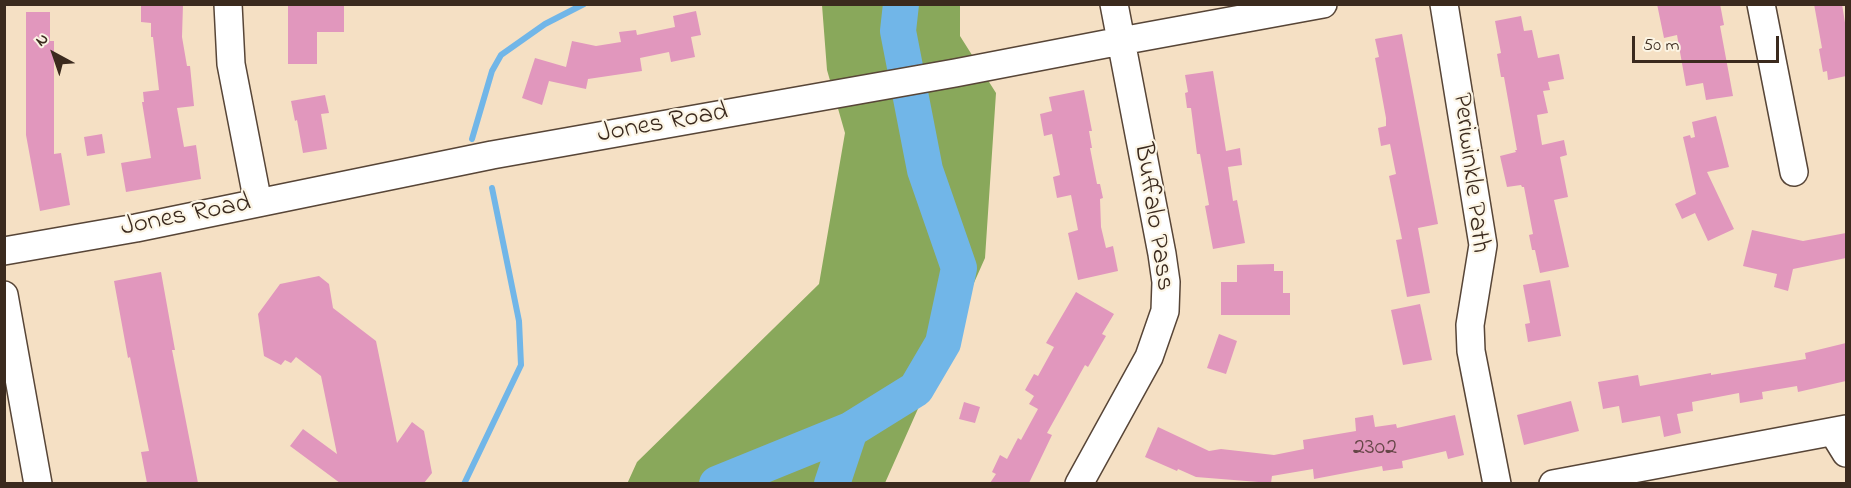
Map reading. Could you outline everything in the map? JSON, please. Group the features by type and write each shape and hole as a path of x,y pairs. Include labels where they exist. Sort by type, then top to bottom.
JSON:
{"street":[{"path":"228,4 231,64 258,203"},
{"name":"Buffalo Pass","path":"1087,481 1149,357 1165,311 1166,282 1162,254 1114,4"},
{"name":"Jones Road","path":"4,251 258,203 492,155 829,96 1323,4"},
{"name":"Periwinkle Path","path":"1444,4 1483,245 1470,325 1472,351 1497,483"},
{"path":"1761,4 1794,172"},
{"path":"4,295 38,483"},
{"path":"1553,483 1842,438"}],"green space":[{"path":"822,5 960,5 960,36 996,93 985,258 885,483 627,484 637,462 819,284 845,133 827,70"}],"building":[{"path":"149,4 183,4 182,37 187,66 190,66 194,106 177,108 184,147 196,145 201,179 126,192 121,163 151,158 142,102 144,102 143,92 159,90 151,23 141,22 141,6 149,6"},
{"path":"288,4 344,4 344,32 317,32 317,64 288,64"},
{"path":"1657,4 1720,4 1724,25 1720,26 1733,96 1706,100 1703,83 1686,86 1677,35 1664,38"},
{"path":"1814,4 1842,4 1846,29 1846,76 1828,80 1827,71 1823,72 1819,49 1822,48"},
{"path":"696,11 701,35 691,37 695,57 671,62 669,52 640,58 642,71 588,79 586,89 549,81 542,105 522,98 535,58 566,67 572,41 596,46 621,42 619,32 636,30 637,35 675,27 673,16"},
{"path":"26,12 50,12 50,41 54,41 54,154 61,153 70,205 40,211 26,135"},
{"path":"1521,16 1524,31 1532,30 1538,58 1559,54 1564,79 1548,82 1550,90 1543,91 1548,113 1537,115 1542,145 1564,140 1567,155 1560,157 1568,197 1554,200 1569,267 1540,273 1529,235 1533,234 1524,187 1521,185 1507,187 1500,156 1517,150 1504,77 1501,77 1497,54 1501,53 1495,21"},
{"path":"1402,34 1438,224 1418,228 1430,293 1407,297 1396,240 1402,239 1389,176 1396,174 1390,144 1381,146 1378,128 1386,126 1386,118 1375,58 1379,57 1375,39"},
{"path":"1213,71 1226,151 1240,148 1242,165 1228,167 1233,201 1237,200 1245,243 1213,249 1205,206 1209,205 1200,154 1197,154 1191,108 1187,108 1185,93 1188,92 1185,75"},
{"path":"1084,90 1092,131 1089,131 1092,148 1090,148 1097,184 1100,184 1103,198 1100,199 1101,227 1106,248 1113,246 1118,271 1078,280 1068,233 1078,230 1071,195 1057,198 1053,177 1060,175 1052,134 1044,136 1040,114 1052,111 1049,97"},
{"path":"325,95 329,113 321,114 327,149 303,153 291,101"},
{"path":"1716,116 1729,167 1707,172 1734,229 1708,241 1695,213 1682,219 1675,204 1696,194 1683,137 1690,135 1691,138 1695,137 1692,122"},
{"path":"102,134 105,153 87,156 84,137"},
{"path":"1752,230 1803,241 1846,233 1846,258 1793,269 1788,291 1774,287 1777,274 1743,266"},
{"path":"1274,264 1274,271 1283,271 1283,293 1290,293 1290,315 1221,315 1221,282 1237,282 1237,265"},
{"path":"161,272 175,350 172,350 198,483 147,483 141,452 149,451 130,357 128,358 114,281"},
{"path":"319,276 329,284 333,308 376,341 397,443 412,422 424,431 432,473 424,483 340,483 290,446 303,429 337,454 321,376 296,357 291,363 285,360 281,365 264,356 258,314 280,284"},
{"path":"1550,280 1561,336 1528,342 1525,324 1530,323 1523,285"},
{"path":"1076,292 1114,314 1102,334 1106,336 1088,367 1085,365 1047,433 1052,435 1029,483 990,483 996,474 992,472 1000,455 1007,459 1018,438 1021,440 1038,409 1029,404 1034,396 1025,390 1034,374 1038,376 1054,347 1046,343"},
{"path":"1420,304 1432,360 1403,365 1391,310"},
{"path":"1219,334 1237,341 1226,374 1207,368"},
{"path":"1846,343 1846,381 1798,392 1797,386 1762,392 1763,399 1740,403 1739,393 1692,402 1693,411 1677,414 1681,433 1664,437 1660,416 1622,423 1619,406 1603,409 1598,382 1638,375 1640,386 1711,373 1711,375 1806,359 1805,353"},
{"path":"1571,401 1579,431 1524,445 1517,415"},
{"path":"964,402 980,407 975,423 959,419"},
{"path":"1373,415 1375,427 1396,424 1397,428 1455,415 1464,455 1448,459 1446,451 1402,461 1403,468 1383,471 1382,466 1314,479 1313,469 1272,476 1271,483 1196,477 1145,457 1158,427 1209,451 1221,449 1274,455 1304,449 1303,440 1356,431 1355,418"}],"waterway":[{"path":"472,139 492,71 501,55 545,24 584,4"},
{"path":"717,484 850,430 916,389 943,343 959,268 925,170 898,31 901,4"},
{"path":"464,484 521,365 519,321 492,188"},
{"path":"832,484 850,430"}]}
